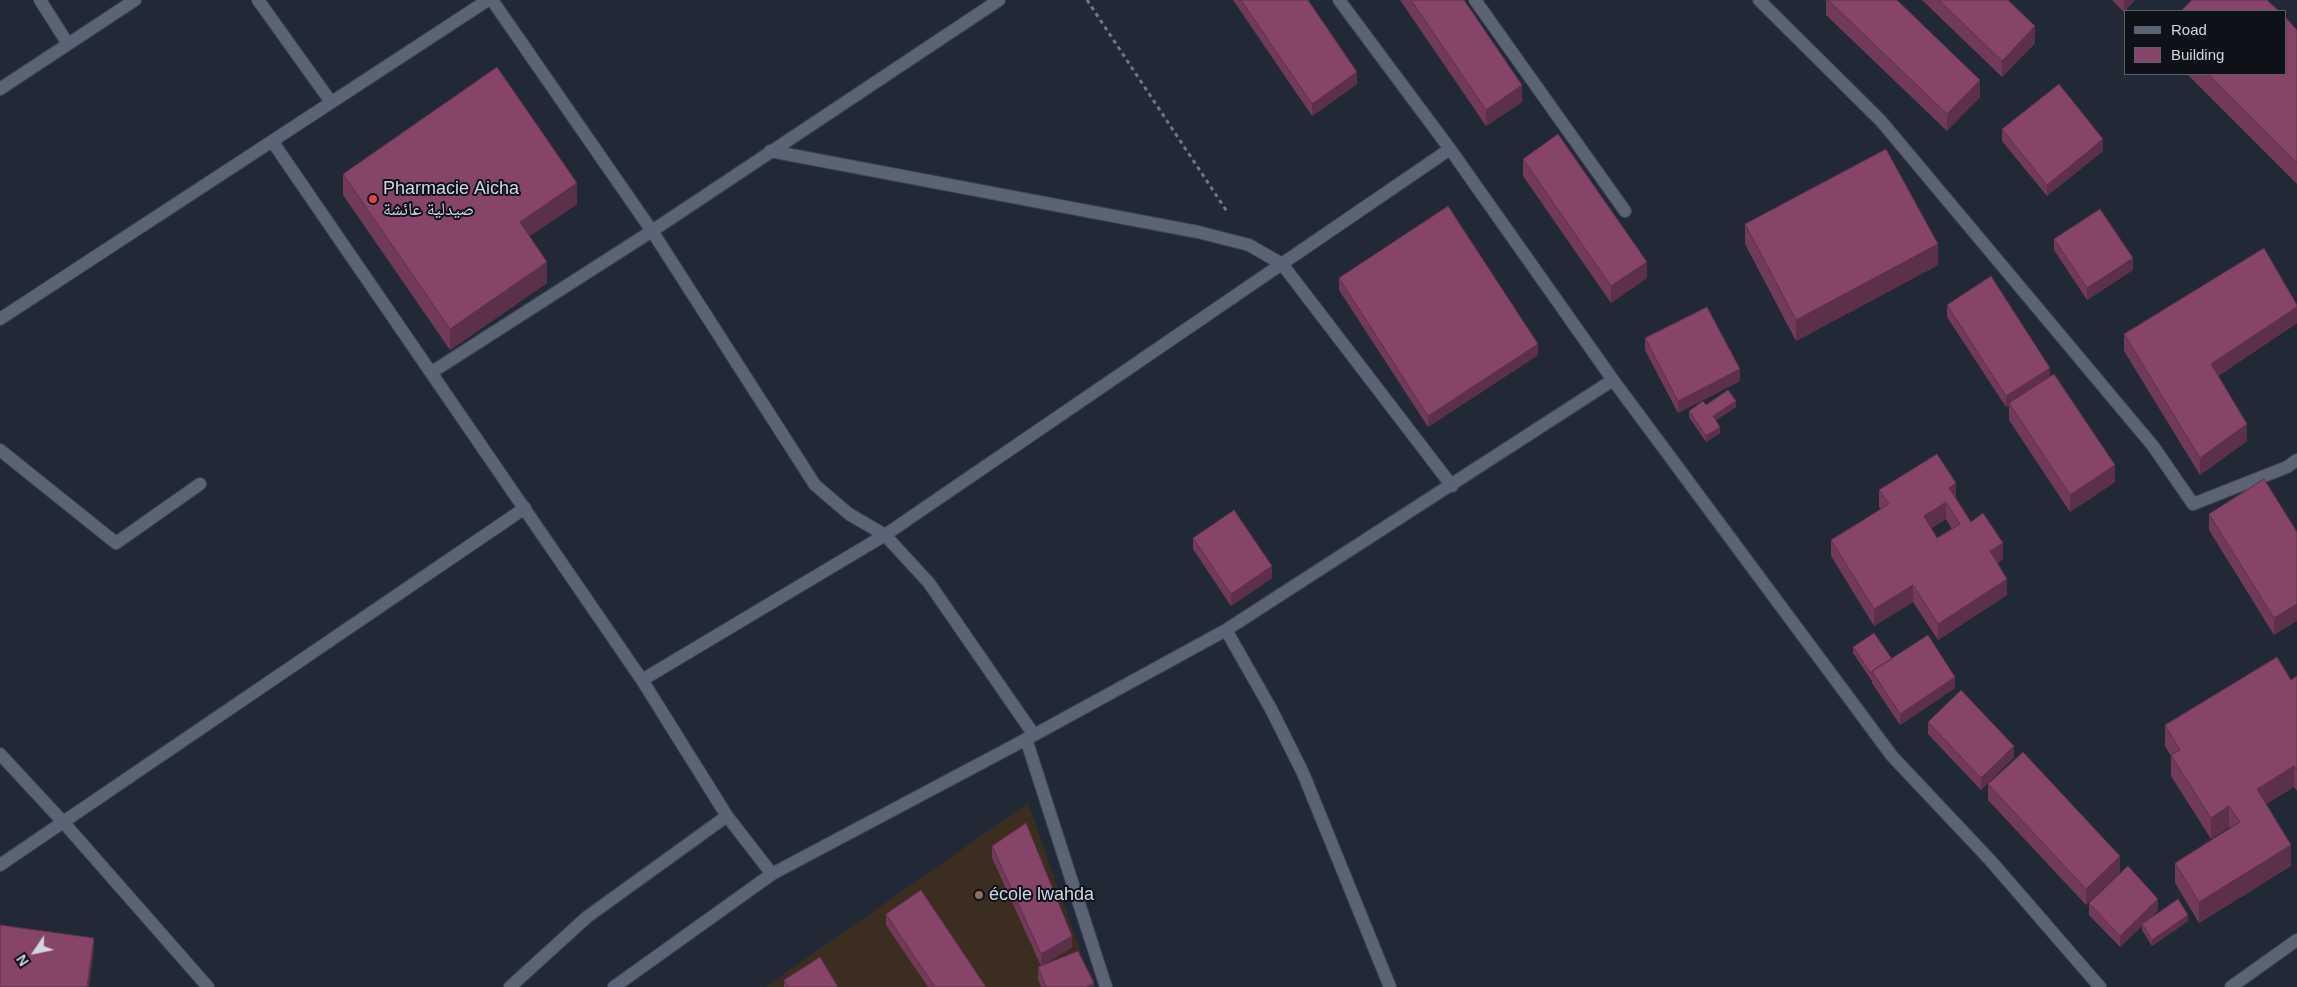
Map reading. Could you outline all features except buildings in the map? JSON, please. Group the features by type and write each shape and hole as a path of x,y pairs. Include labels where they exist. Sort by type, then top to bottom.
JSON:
{"street":[{"path":"40,0 68,44"},
{"path":"0,89 135,0"},
{"path":"258,0 331,102"},
{"path":"0,319 490,0 652,230 815,485 849,514 885,535 929,583 1030,737 1106,987"},
{"path":"432,372 652,230 999,0"},
{"path":"1339,0 1450,149 1613,380 1892,756 1990,860 2100,987"},
{"path":"1475,0 1625,211"},
{"path":"1759,0 1882,121 2152,446 2192,504 2287,467 2297,460"},
{"path":"272,141 642,680 727,816 772,874"},
{"path":"642,680 885,535 1450,149"},
{"path":"770,152 1198,232 1249,245 1282,264 1452,486"},
{"path":"614,987 772,874 1226,630 1452,486 1613,380"},
{"path":"0,450 116,543 200,484"},
{"path":"0,865 525,508"},
{"path":"1226,630 1271,709 1303,772 1390,987"},
{"path":"0,754 64,823 208,987"},
{"path":"510,987 588,917 727,816"},
{"path":"2231,987 2297,940"}],"path":[{"path":"1087,0 1249,245"}],"shaded area":[{"name":"école lwahda","path":"1028,803 1093,987 765,987"}],"place":[{"name":"Pharmacie Aicha صيدلية عائشة","path":"373,199"},
{"name":"école lwahda","path":"979,895"}]}
